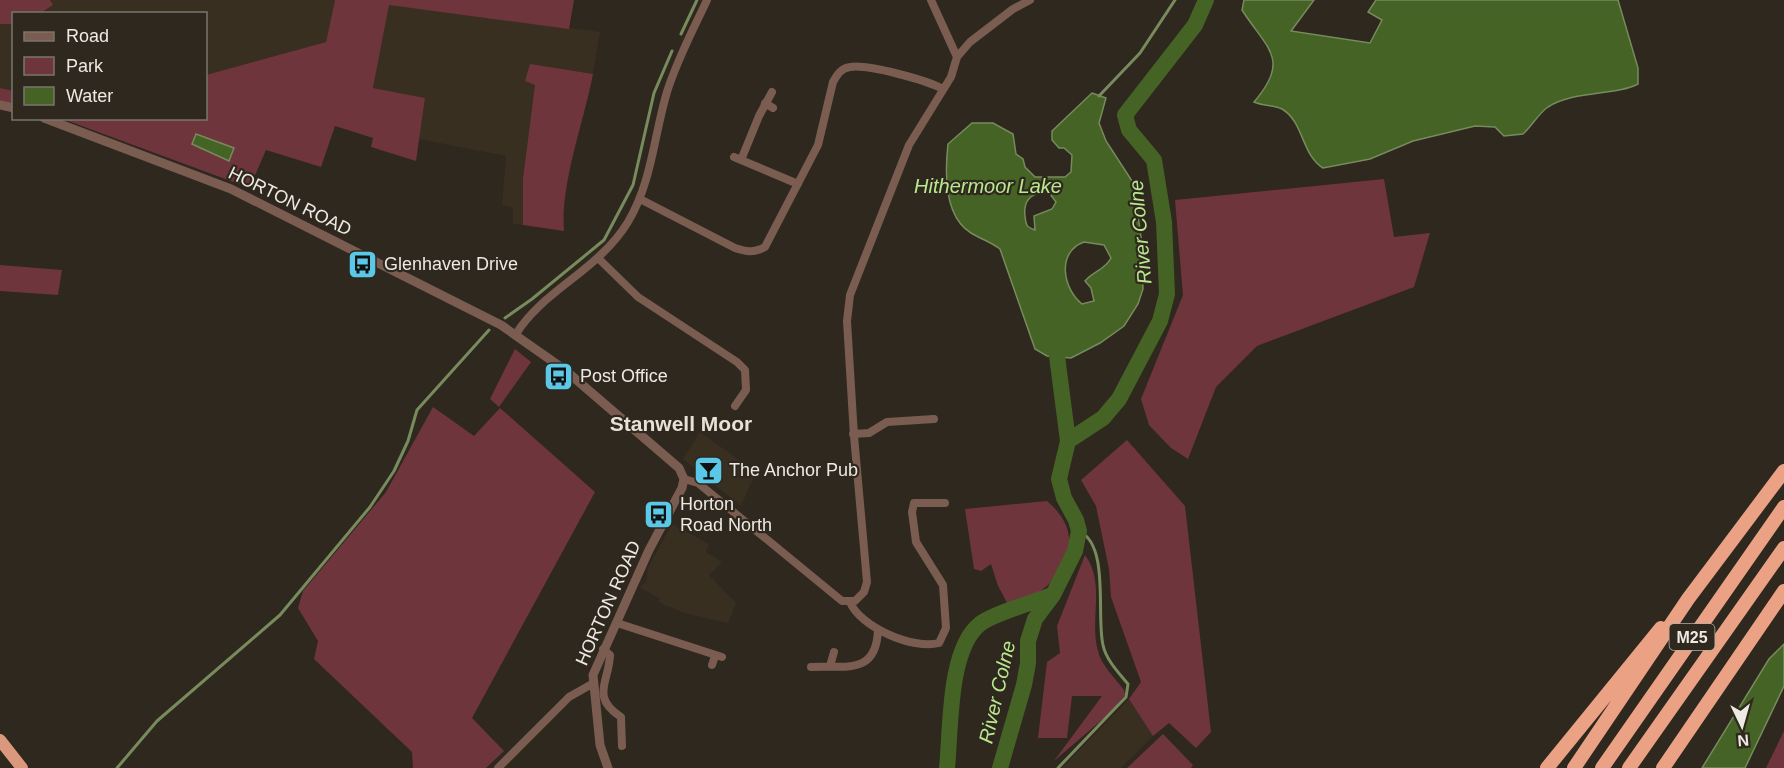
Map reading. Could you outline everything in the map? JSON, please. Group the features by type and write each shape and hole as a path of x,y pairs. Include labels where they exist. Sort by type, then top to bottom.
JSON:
{"highway":[{"name":"M25","path":"1574,768 1688,599 1784,471"},
{"name":"M25","path":"1602,768 1784,507"},
{"name":"M25","path":"1629,768 1784,548"},
{"name":"M25","path":"1663,768 1784,591"},
{"name":"M25","path":"1547,768 1688,599"},
{"name":"M25","path":"1671,768 1687,735"},
{"path":"0,740 22,768"}],"street":[{"path":"516,334 531,315 599,259 622,231 640,199 667,91 707,0"},
{"path":"931,0 957,57"},
{"path":"850,602 855,601 864,592 867,582 853,434 847,321 851,288 909,145 951,76 957,57 970,42 1013,9 1030,0"},
{"path":"951,41 970,42"},
{"path":"640,199 747,252 765,247 818,145 833,82 838,73 848,67 862,67 930,82 943,89"},
{"path":"772,92 738,158 798,184"},
{"path":"765,103 773,108"},
{"name":"HORTON ROAD","path":"49,120 231,189 443,294 516,334 565,370 679,468 684,479 595,666 592,684 600,745 608,768"},
{"path":"599,259 638,297 738,362 745,370 746,390 735,406"},
{"path":"853,434 869,433 886,422 934,419"},
{"path":"684,479 699,483 835,595 850,602 855,613 878,630 924,644 939,643 946,628 943,585 916,543 912,512 914,503 945,503"},
{"path":"617,623 718,656 712,664"},
{"path":"811,668 849,667 865,662 875,652 878,630"},
{"path":"603,649 610,655 603,681 604,700 609,709 621,717 622,746"},
{"path":"830,666 834,652"},
{"path":"498,768 569,697 592,684"}],"shaded area":[{"path":"50,0 335,0 326,42 207,75 207,12 44,12 53,5"},
{"path":"389,5 600,32 593,74 530,65 535,85 523,178 523,225 513,224 513,207 502,205 506,156 419,139 425,98 373,88"},
{"path":"0,24 12,24 12,91 0,88"},
{"path":"700,432 756,472 741,506 683,459"},
{"path":"672,524 709,544 706,552 722,562 709,575 736,603 728,623 684,613 658,602 660,599 639,587 646,582 648,568"},
{"path":"1129,699 1153,736 1121,768 1062,768"}],"green space":[{"path":"0,0 50,0 53,5 42,12 12,12 12,24 0,24"},
{"path":"335,0 574,0 569,29 389,5 373,88 425,98 416,161 371,147 373,138 335,126 321,167 266,150 253,180 258,182 255,190 66,120 207,120 207,75 326,42"},
{"path":"530,64 593,74 569,174 564,231 523,225 523,178 535,85 525,81"},
{"path":"0,88 12,91 12,105 0,102"},
{"path":"1384,179 1394,237 1430,233 1414,287 1257,346 1216,387 1188,459 1171,448 1149,425 1141,399 1183,295 1175,200"},
{"path":"0,265 62,270 58,295 0,291"},
{"path":"515,349 531,362 499,407 490,399"},
{"path":"433,407 474,436 500,408 595,492 472,718 504,751 486,768 413,768 412,752 314,659 318,641 298,608 303,591 386,492"},
{"path":"1127,440 1185,506 1211,732 1196,748 1169,723 1153,736 1129,699 1141,682 1111,597 1109,569 1096,506 1081,480"},
{"path":"1047,501 1064,521 1070,543 1068,554 1057,576 1047,586 1011,610 998,586 991,564 981,571 974,569 965,509"},
{"path":"1085,555 1095,577 1095,627 1098,651 1102,661 1124,690 1125,695 1111,712 1054,761 1102,696 1072,696 1067,738 1038,738 1047,662 1060,653 1057,626"},
{"path":"1784,731 1784,768 1766,768"},
{"path":"1163,734 1193,765 1191,768 1127,768"}],"water":[{"path":"1244,0 1314,0 1291,31 1370,43 1382,20 1368,12 1376,0 1618,0 1638,68 1638,84 1629,88 1582,95 1559,102 1548,107 1523,134 1504,136 1495,127 1475,126 1413,141 1370,159 1323,168 1310,155 1295,122 1289,115 1282,109 1254,102 1271,75 1273,64 1267,45 1242,10"},
{"name":"Hithermoor Lake","path":"1092,93 1106,98 1099,123 1106,141 1134,184 1141,237 1143,289 1138,304 1124,326 1100,343 1071,358 1047,356 1035,349 1000,249 971,233 962,225 955,216 948,192 946,167 948,144 972,123 993,123 1013,134 1016,154 1023,159 1025,167 1035,177 1065,177 1071,172 1072,155 1064,148 1059,148 1052,140 1052,131","holes":["1047,190 1056,202 1052,209 1034,216 1035,230 1026,224 1025,206 1029,198","1084,242 1104,245 1111,258 1106,265 1085,281 1091,288 1094,301 1082,304 1070,289 1065,271 1069,254"]},
{"path":"196,134 234,148 229,161 192,144"},
{"path":"1784,644 1784,686 1745,768 1702,768 1769,659"}],"waterway":[{"path":"681,34 697,0"},
{"path":"1099,96 1140,53 1175,0"},
{"name":"River Colne","path":"1068,441 1103,418 1119,399 1160,321 1167,294 1164,222 1154,160 1129,130 1125,115 1195,25 1206,0"},
{"path":"505,318 604,240 633,185 654,93 672,51"},
{"path":"117,768 157,721 280,615 370,507 394,471 408,441 417,410 489,330"},
{"name":"River Colne","path":"1000,768 1024,685 1028,663 1028,641 1035,619 1053,595 1075,551 1079,531 1076,520 1064,498 1059,479 1068,441 1057,356"},
{"path":"1058,768 1126,697 1128,684 1113,666 1103,645 1100,582 1095,551 1089,539 1079,531"},
{"name":"River Colne","path":"947,768 953,691 962,652 970,636 986,620 1052,595"}],"place":[{"name":"Glenhaven Drive","path":"363,264"},
{"name":"Post Office","path":"559,376"},
{"name":"The Anchor Pub","path":"708,470"},
{"name":"Horton Road North","path":"659,514"}],"district":[{"name":"Stanwell Moor","path":"681,423"}]}
